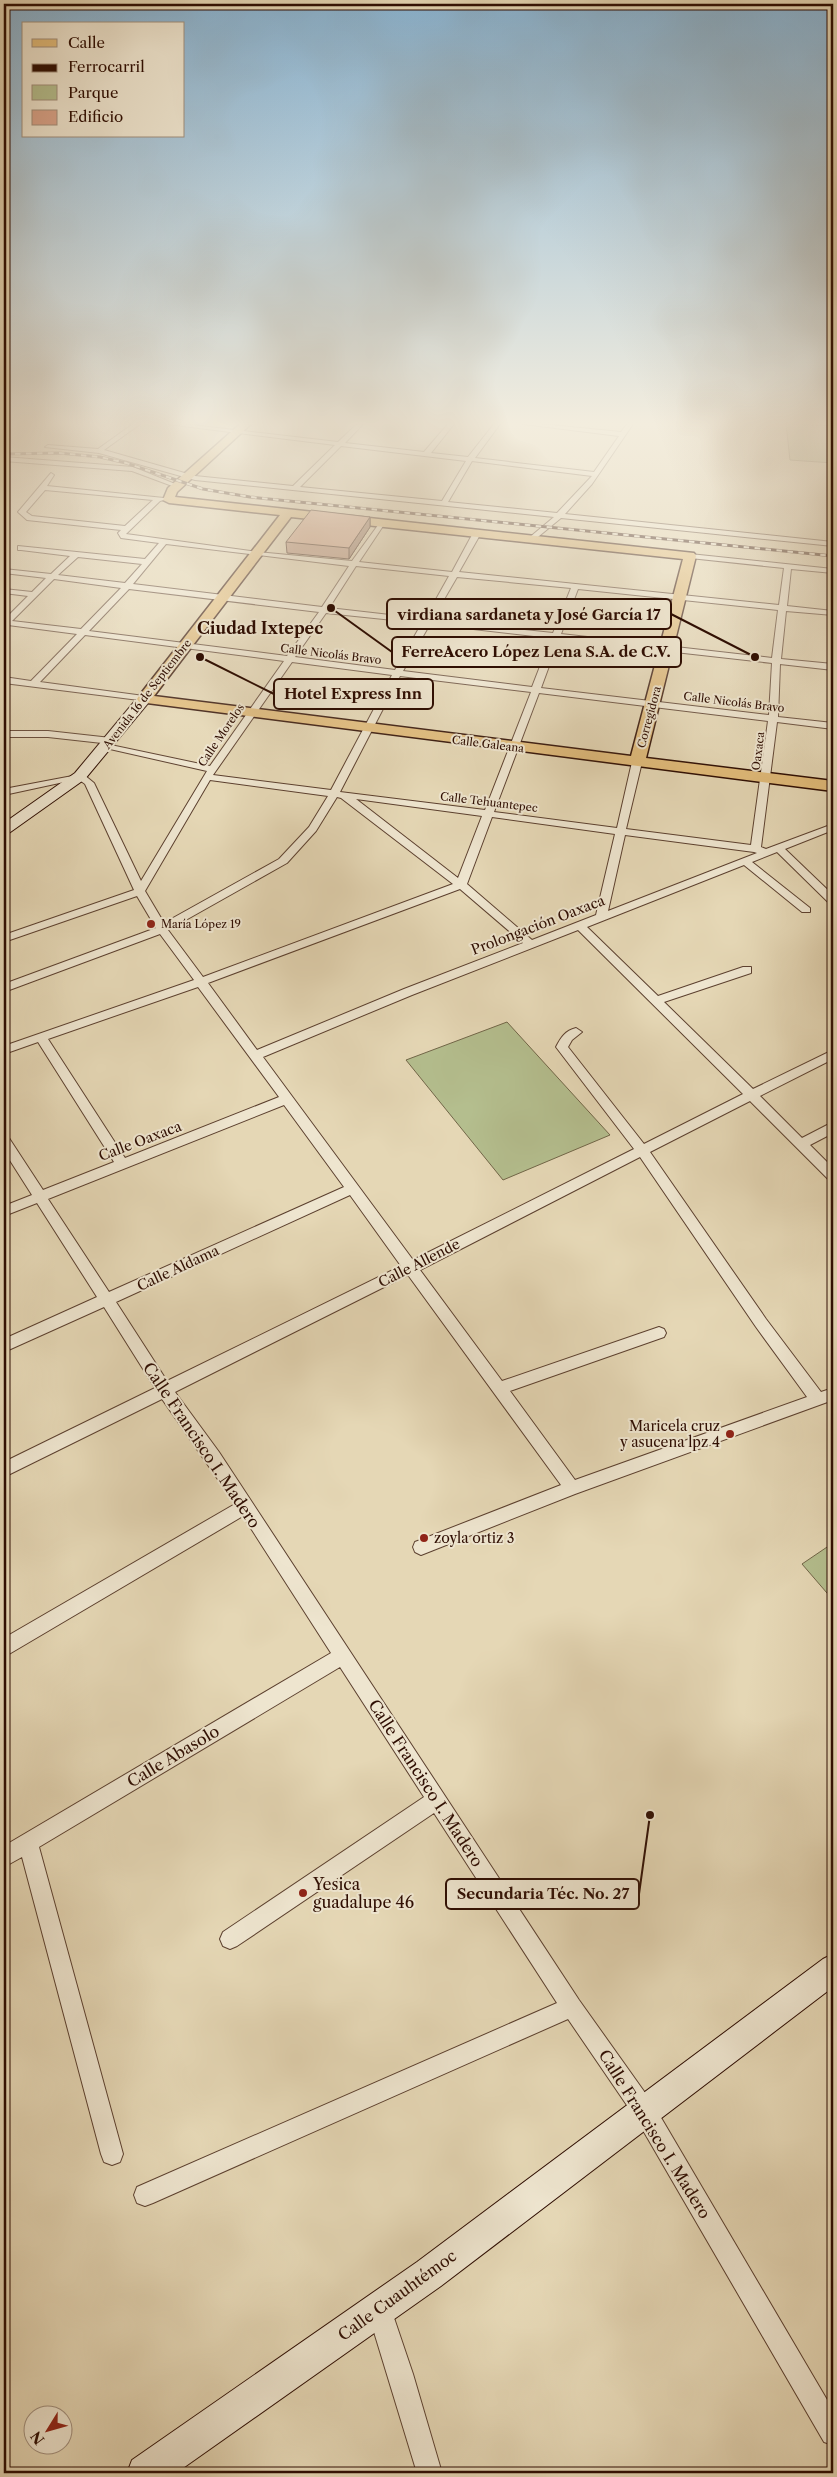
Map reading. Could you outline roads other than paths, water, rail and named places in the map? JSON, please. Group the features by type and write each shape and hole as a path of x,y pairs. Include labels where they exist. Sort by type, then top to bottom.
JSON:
{"main road":[{"name":"Avenida 16 de Septiembre","path":"144,699 269,540"},
{"path":"538,540 690,556"},
{"name":"Corregidora","path":"636,762 668,648 678,598 690,556"},
{"name":"Calle Galeana","path":"144,699 833,786"}],"street":[{"path":"143,540 258,554 833,613"},
{"name":"Calle Morelos","path":"140,891 210,773 324,610 370,540"},
{"path":"4,988 162,929 282,861 306,837 333,793 367,728 473,540"},
{"path":"790,540 833,544"},
{"path":"33,684 128,585 164,542"},
{"path":"21,548 148,562"},
{"path":"4,623 75,555"},
{"path":"690,556 833,571"},
{"name":"Oaxaca","path":"761,851 766,778 773,719 776,661 788,566"},
{"path":"4,571 427,622 833,667"},
{"path":"4,1050 200,982 461,884 575,587"},
{"path":"4,591 35,595"},
{"name":"Calle Nicolás Bravo","path":"4,623 186,645 397,674 536,689 833,726"},
{"path":"4,680 144,699"},
{"name":"Avenida 16 de Septiembre","path":"4,830 80,776 144,699"},
{"name":"Calle Tehuantepec","path":"4,734 48,734 108,744 210,773 345,795 489,815 622,830 761,851"},
{"path":"601,916 636,762"},
{"path":"4,792 80,776 89,783 140,891 162,929 572,1488"},
{"path":"345,795 461,884 530,944"},
{"name":"Prolongación Oaxaca","path":"255,1056 530,944 745,861 761,851 778,848 833,827"},
{"path":"778,848 833,901"},
{"path":"745,861 806,910"},
{"path":"4,939 140,891"},
{"path":"580,925 658,1000 833,1176"},
{"path":"658,1000 747,970"},
{"path":"576,1032 567,1037 562,1047 642,1150 761,1323 818,1400"},
{"path":"41,1037 122,1164"},
{"name":"Calle Allende","path":"4,1470 164,1389 412,1268 833,1054"},
{"name":"Calle Oaxaca","path":"4,1211 287,1099"},
{"path":"802,1144 833,1127"},
{"name":"Calle Francisco I. Madero","path":"4,1141 164,1389 213,1457 572,2007 644,2112 833,2433"},
{"name":"Calle Aldama","path":"4,1346 107,1301 352,1188"},
{"path":"500,1388 659,1333"},
{"path":"421,1547 572,1488 833,1394"},
{"path":"4,1648 244,1507"},
{"name":"Calle Abasolo","path":"4,1856 343,1656"},
{"path":"230,1939 437,1800"},
{"path":"28,1842 112,2154"},
{"name":"Calle Cuauhtémoc","path":"145,2473 378,2309 833,1969"},
{"path":"146,2195 572,2007"},
{"path":"378,2309 401,2374 430,2473"}],"railway":[{"path":"671,540 833,556"}],"place":[{"name":"FerreAcero López Lena S.A. de C.V.","path":"331,608"},
{"name":"Hotel Express Inn","path":"200,657"},
{"name":"virdiana sardaneta y José García 17","path":"755,657"},
{"name":"María López 19","path":"151,924"},
{"name":"Maricela cruz y asucena lpz 4","path":"730,1434"},
{"name":"zoyla ortiz 3","path":"424,1538"},
{"name":"Secundaria Téc. No. 27","path":"650,1815"},
{"name":"Yesica guadalupe 46","path":"303,1893"}],"district":[{"name":"Ciudad Ixtepec","path":"260,628"}]}
